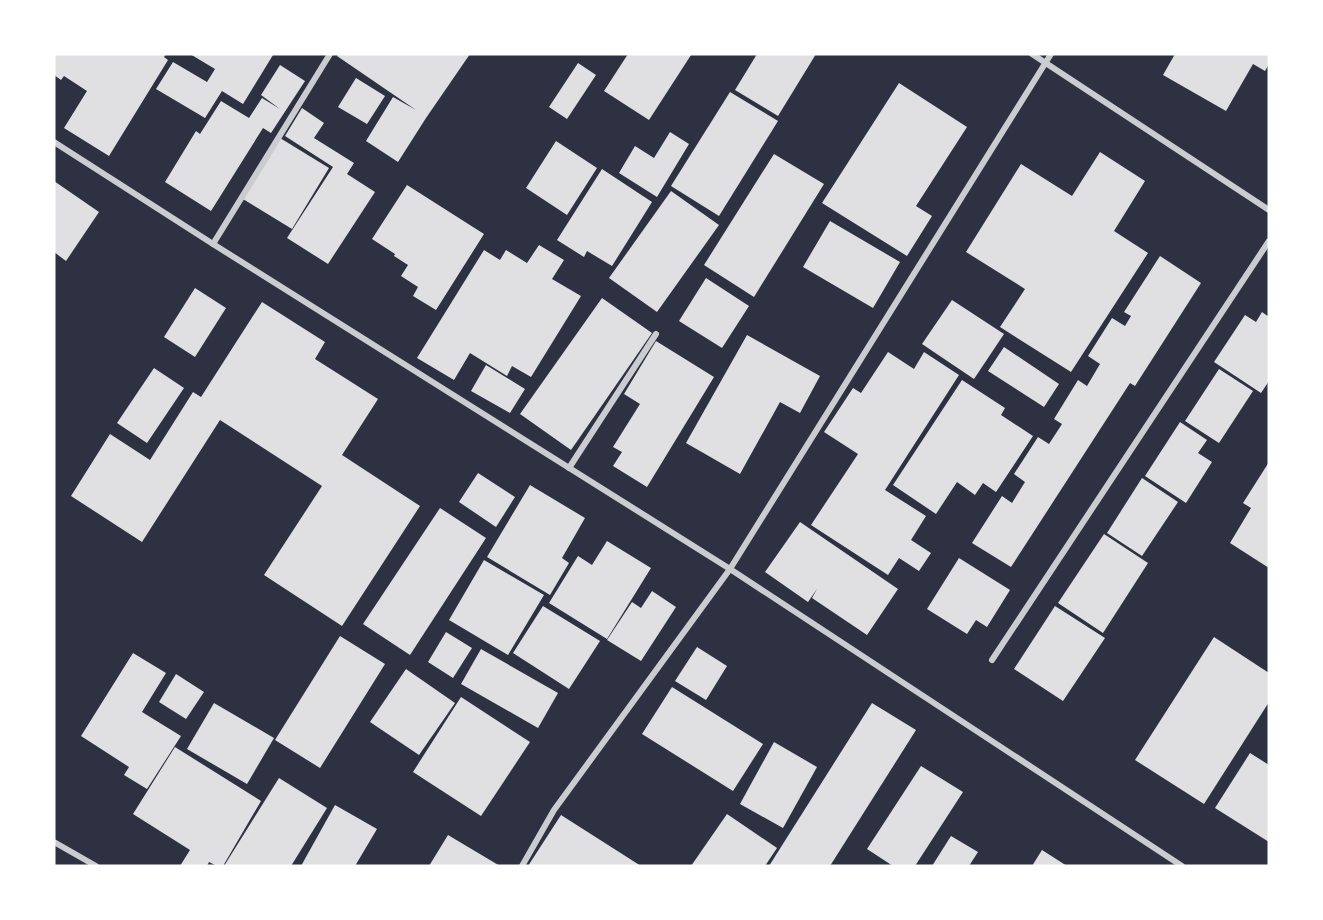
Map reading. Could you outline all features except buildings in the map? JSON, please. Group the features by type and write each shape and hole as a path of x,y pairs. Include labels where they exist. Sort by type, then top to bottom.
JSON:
{"street":[{"path":"213,244 330,54"},
{"path":"1032,54 1269,210"},
{"path":"522,866 554,810 730,569 1051,54"},
{"path":"54,142 730,569 1182,866"},
{"path":"992,660 1269,241"},
{"path":"569,468 656,334"},
{"path":"54,842 96,866"}]}
